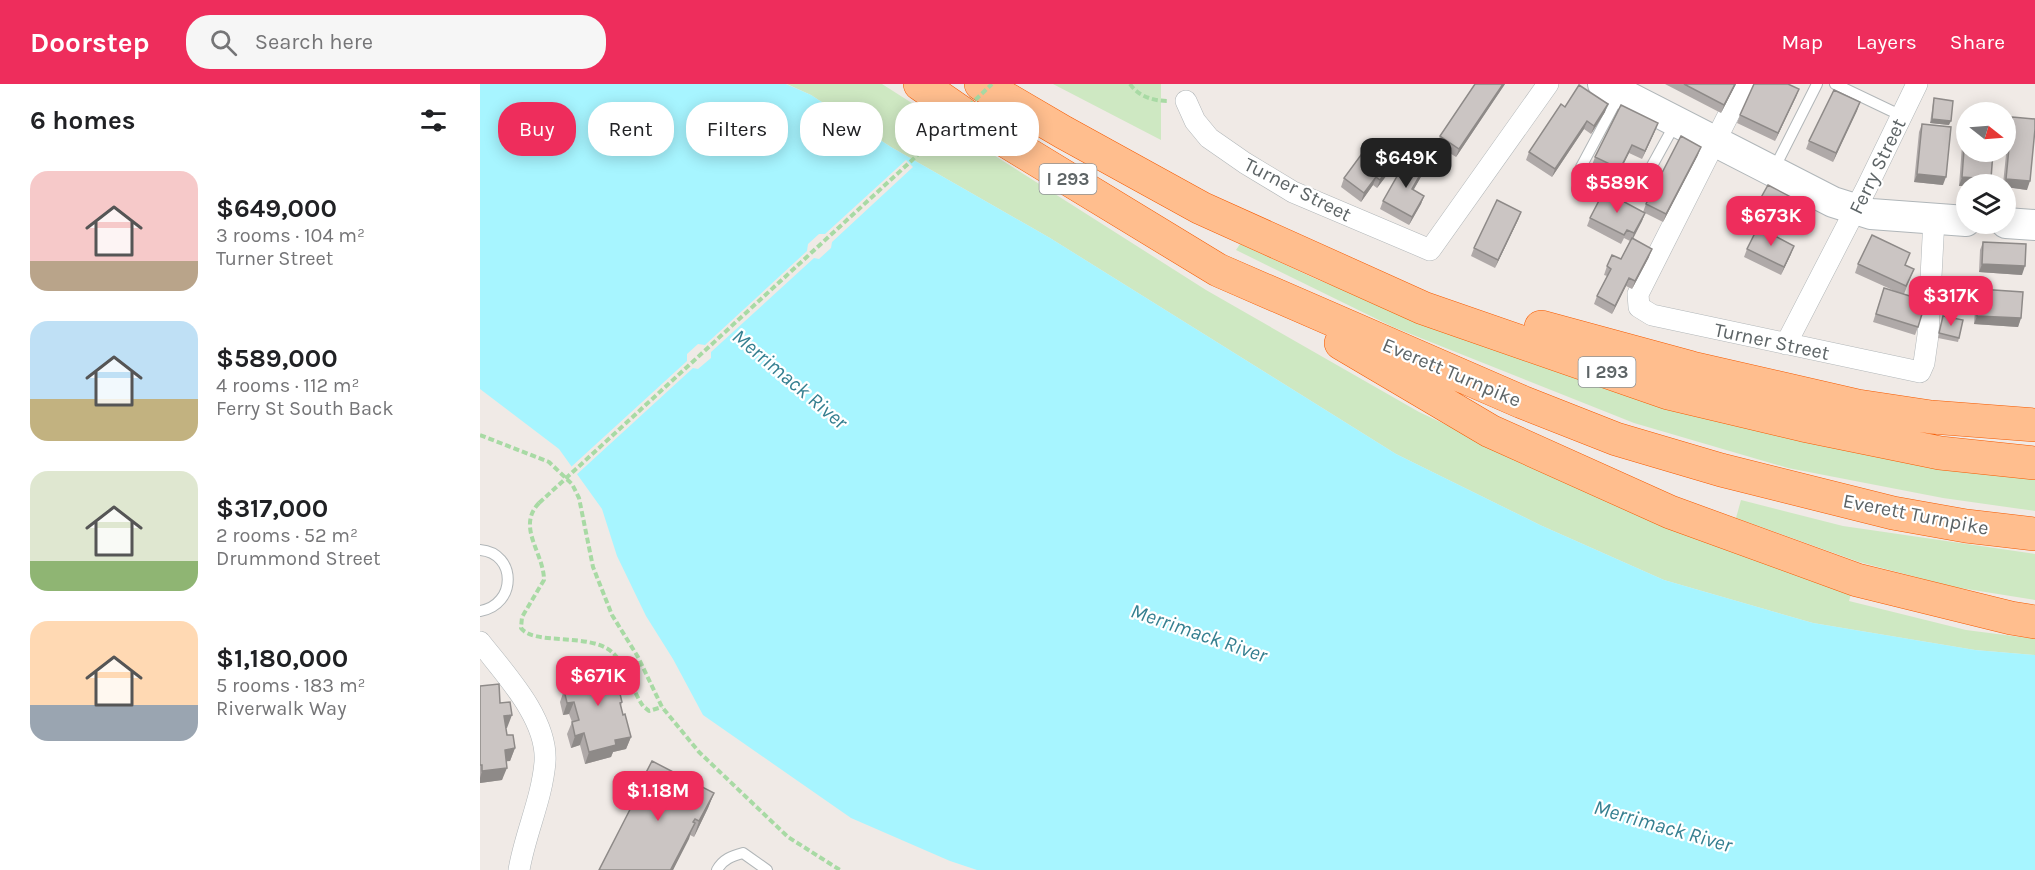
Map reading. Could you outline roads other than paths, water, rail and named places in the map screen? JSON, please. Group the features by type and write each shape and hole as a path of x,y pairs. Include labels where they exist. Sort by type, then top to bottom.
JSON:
{"highway":[{"name":"Everett Turnpike","path":"920,84 978,124 1218,270 1522,402 1616,439 1721,471 1861,505 1966,526 2035,534"},
{"name":"I 293","path":"981,84 1201,208 1422,308 1668,393 1803,425 1940,453 2035,463"},
{"path":"1201,208 1547,330 1858,406 1931,417 2035,425"},
{"path":"1218,270 1490,431 1670,512 1857,580 2035,622"}],"main road":[{"path":"1612,88 1833,202 1871,214 1956,220"},
{"path":"2016,224 2035,225"}],"street":[{"name":"Turner Street","path":"1186,101 1195,121 1209,138 1245,164 1293,192 1430,250 1548,84"},
{"path":"1715,140 1744,84"},
{"name":"Ferry Street","path":"1786,344 1917,84"},
{"name":"Turner Street","path":"1715,140 1638,294 1639,307 1652,315 1920,372 1924,363 1928,335 1934,219"},
{"path":"480,642 523,698 543,736 545,761 543,773 519,870"}],"lane":[{"path":"1773,171 1817,84"},
{"path":"1835,84 1902,116"},
{"path":"1577,189 1583,177 1581,166 1612,88"},
{"path":"1583,177 1621,195 1637,193 1677,121"},
{"path":"480,550 494,555 502,562 508,580 503,598 496,605 480,611"},
{"path":"717,870 732,855 743,853 767,870"}],"water":[{"name":"Merrimack River","path":"480,84 786,84 822,102 800,102 800,156 883,156 883,142 895,149 895,156 907,156 1050,238 1396,454 1540,525 1664,580 1813,623 1975,650 2035,655 2035,870 977,870 950,861 851,818 703,715 673,659 646,616 617,556 602,509 559,449 480,389"}]}
